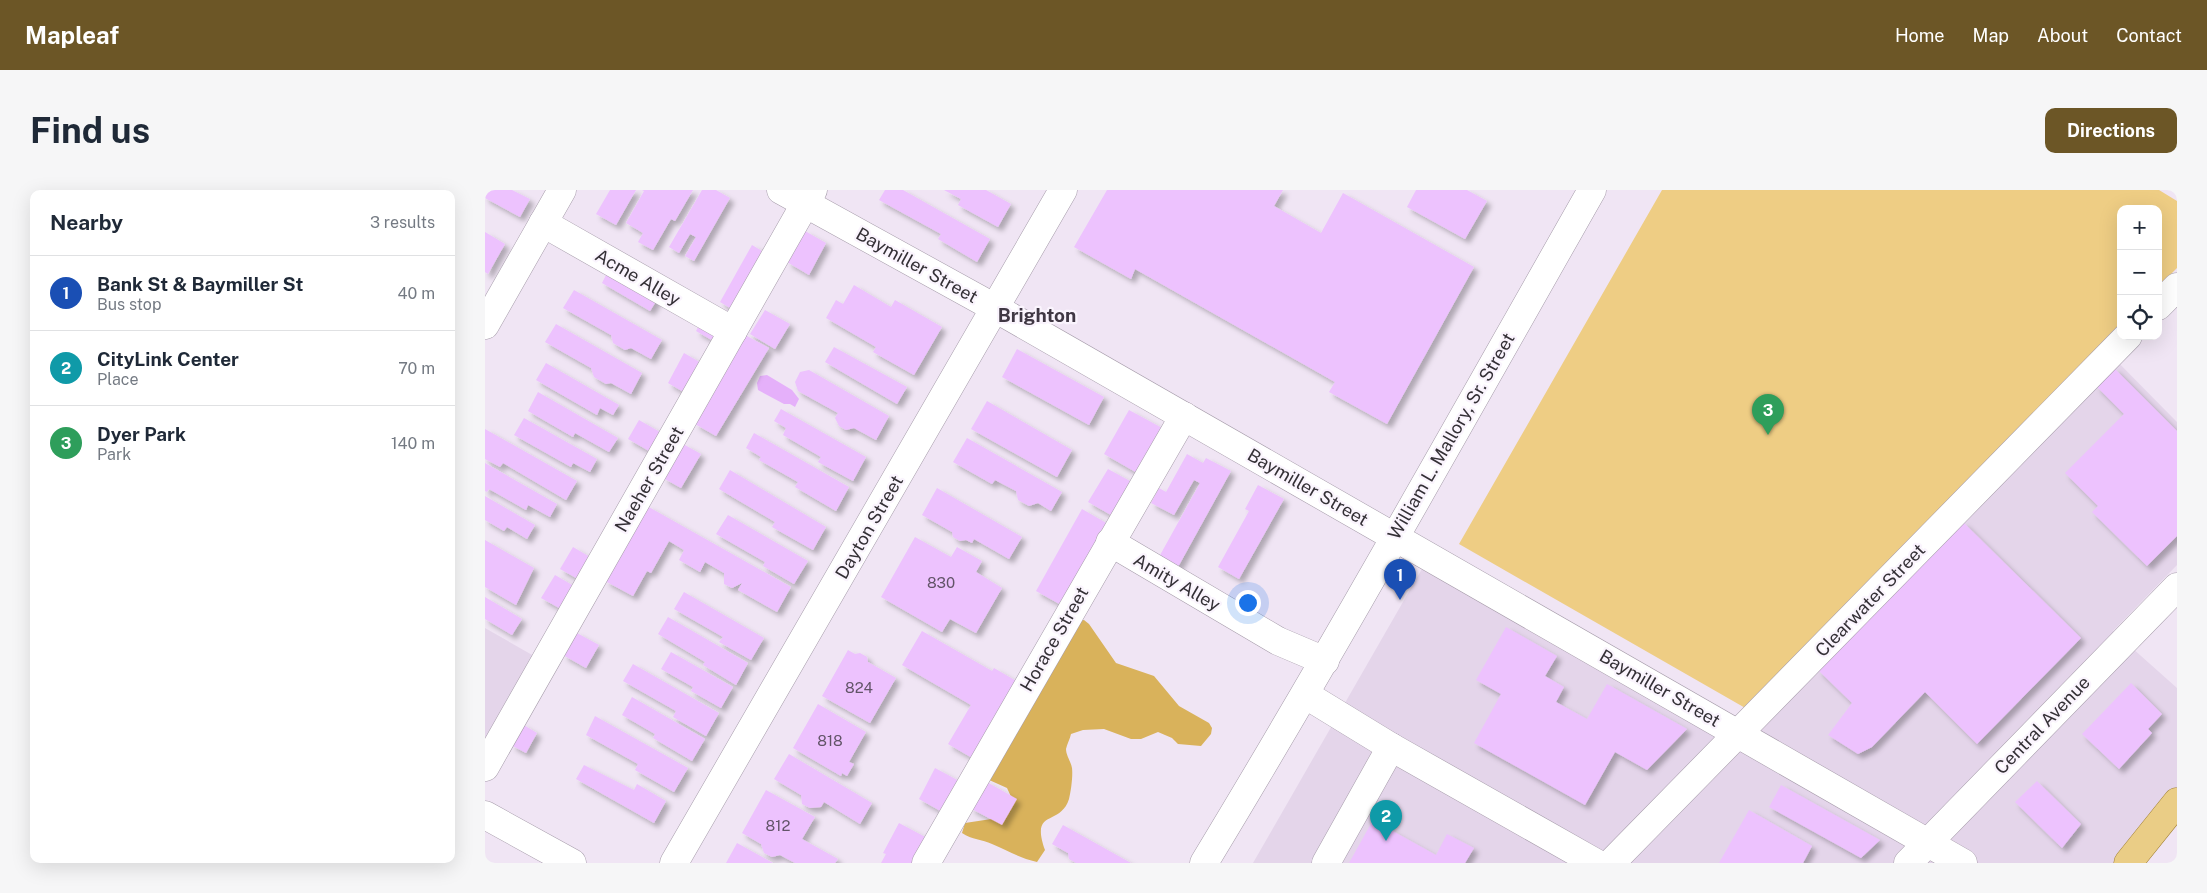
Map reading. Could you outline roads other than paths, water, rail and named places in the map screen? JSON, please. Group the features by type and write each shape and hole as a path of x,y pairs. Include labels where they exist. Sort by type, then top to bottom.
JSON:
{"main road":[{"path":"2128,863 2177,802"}],"street":[{"path":"485,325 562,190"},
{"name":"Baymiller Street","path":"781,190 809,197 995,308 1928,841 1963,863"},
{"name":"Dayton Street","path":"674,863 1063,190"},
{"name":"William L. Mallory, Sr. Street","path":"1204,863 1306,695 1394,536 1592,190"},
{"name":"Naeher Street","path":"485,768 809,197"},
{"name":"Acme Alley","path":"543,223 733,331"},
{"path":"2162,302 2177,287"},
{"name":"Clearwater Street","path":"1611,863 2125,340"},
{"name":"Horace Street","path":"925,863 1183,416"},
{"name":"Amity Alley","path":"1110,542 1278,641 1325,661"},
{"name":"Central Avenue","path":"1908,863 2177,587"},
{"path":"1306,695 1391,746 1597,863"},
{"path":"1327,863 1391,746"},
{"path":"485,815 572,863"}],"place":[{"name":"Dyer Park","path":"1768,435"},
{"name":"Bank St & Baymiller St","path":"1400,600"},
{"name":"CityLink Center","path":"1386,841"}],"district":[{"name":"Brighton","path":"1037,315"}]}
